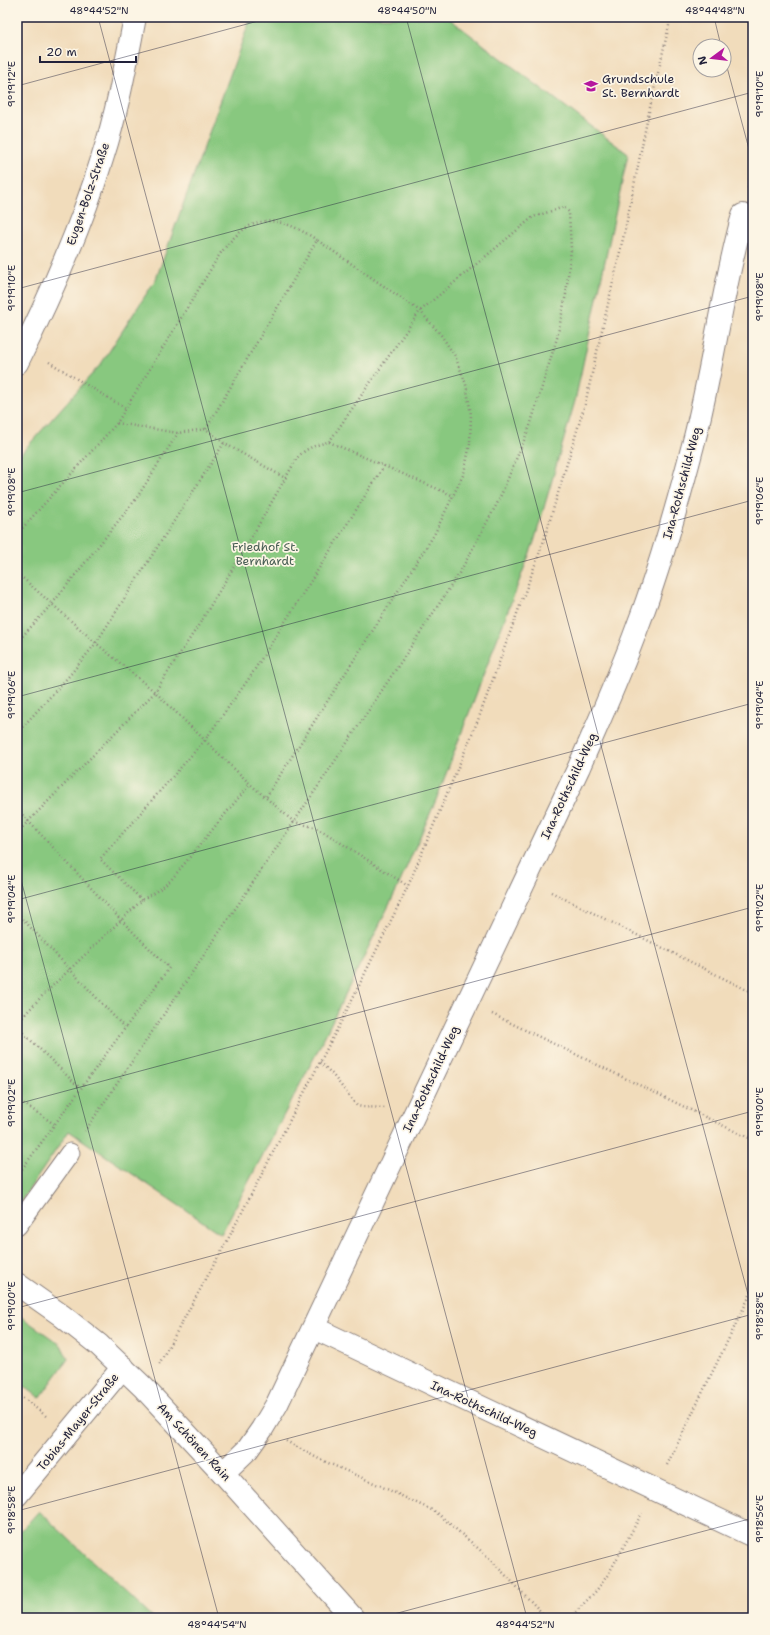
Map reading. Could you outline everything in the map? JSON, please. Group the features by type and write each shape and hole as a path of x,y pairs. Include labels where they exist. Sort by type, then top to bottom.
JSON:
{"street":[{"name":"Eugen-Bolz-Straße","path":"21,355 54,288 102,159 119,94 134,17"},
{"name":"Ina-Rothschild-Weg","path":"223,1473 248,1449 277,1404 526,880 579,767 613,688 656,575 693,444 708,379 732,253 743,214"},
{"name":"Am Schönen Rain","path":"17,1284 80,1330 123,1367 223,1473 353,1618"},
{"name":"Ina-Rothschild-Weg","path":"314,1328 753,1536"},
{"name":"Tobias-Mayer-Straße","path":"17,1495 123,1367"}],"lane":[{"path":"17,1226 70,1153"}],"path":[{"path":"143,1387 155,1371 227,1241 320,1062 408,886 478,720 543,543 585,404 625,230 648,116 671,17"},
{"path":"747,17 753,18"},
{"path":"70,1153 294,822 460,572 499,500 530,426 557,338 566,294 571,249 569,212 564,207 533,217 420,311 329,442"},
{"path":"17,534 116,423 220,254 235,235 241,230 256,223 272,220 288,223 317,240 420,311 441,335 455,356 466,384 471,415 470,444 464,473 434,535 266,797"},
{"path":"206,429 278,303 317,240"},
{"path":"21,355 125,408"},
{"path":"116,423 178,433 206,429 224,443 285,478"},
{"path":"17,642 52,604 136,499 178,433"},
{"path":"17,833 155,692 220,591 297,458 304,451 312,446 329,442 454,496"},
{"path":"17,733 70,675 96,643 224,443"},
{"path":"142,900 100,859 205,740 248,680 384,466"},
{"path":"17,573 96,643 155,692 250,784 294,822 314,827 324,832 408,886"},
{"path":"17,1023 70,969 142,900 163,887 171,880 250,784"},
{"path":"17,810 121,920 169,968 22,1169 17,1166"},
{"path":"526,880 753,993"},
{"path":"17,912 124,1028"},
{"path":"468,1002 753,1140"},
{"path":"17,1027 80,1088"},
{"path":"320,1062 332,1074 356,1106 363,1108 392,1108 414,1115"},
{"path":"17,1099 54,1124"},
{"path":"570,1618 597,1590 609,1573 655,1490 753,1289"},
{"path":"17,1393 69,1433"},
{"path":"262,1429 319,1459 374,1482 436,1512 487,1556 547,1618"}],"green space":[{"name":"Friedhof St. Bernhardt","path":"251,17 447,17 628,154 575,401 534,542 436,800 397,889 315,1056 221,1234 69,1131 17,1207 17,458 101,364 156,279"},
{"path":"17,1314 61,1345 68,1359 40,1398 17,1381"},
{"path":"39,1511 153,1618 17,1618 17,1535"}],"place":[{"name":"Grundschule St. Bernhardt","path":"591,86"}]}
